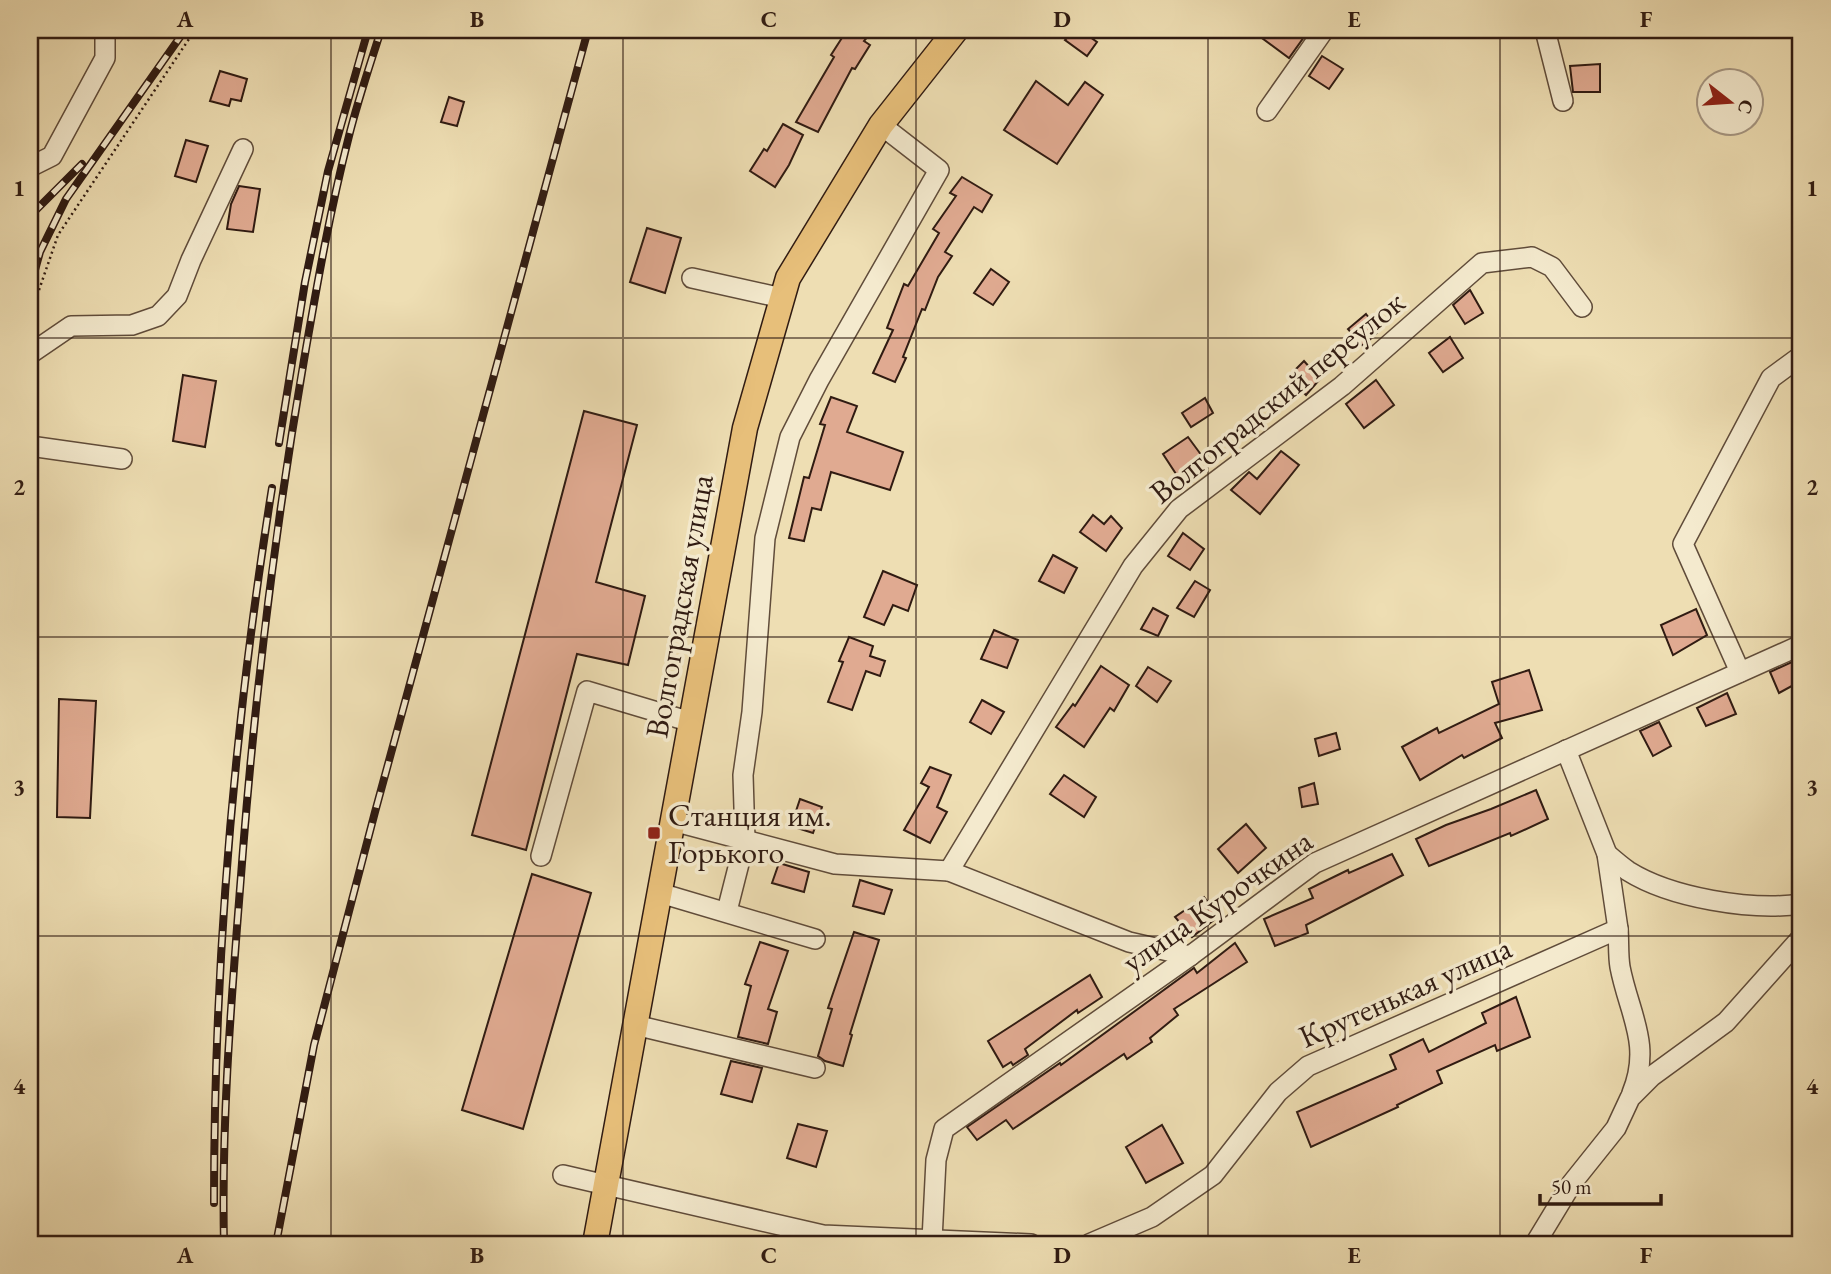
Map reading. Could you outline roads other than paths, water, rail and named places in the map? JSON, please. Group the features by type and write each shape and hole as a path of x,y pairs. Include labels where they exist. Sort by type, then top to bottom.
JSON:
{"main road":[{"name":"Волгоградская улица","path":"595,1244 745,428 782,298 788,278 881,125 956,30"}],"street":[{"path":"30,167 52,156 105,58 105,30"},
{"path":"1267,111 1324,30"},
{"path":"1545,30 1563,101"},
{"path":"727,911 745,840 743,775 752,712 765,538 790,437 819,380 939,170 881,125"},
{"path":"30,354 71,326 132,325 158,317 177,296 243,149"},
{"name":"Волгоградский переулок","path":"949,871 1133,566 1179,509 1342,386 1482,263 1532,257 1552,267 1582,307"},
{"path":"692,278 782,298"},
{"path":"1740,672 1683,544 1771,379 1801,356"},
{"path":"30,446 122,459"},
{"name":"улица Курочкина","path":"932,1240 936,1160 944,1129 1190,956 1315,863 1801,645"},
{"path":"541,856 587,691 691,722"},
{"path":"1535,1244 1572,1183 1616,1128 1639,1076 1640,1051 1636,1020 1620,966 1618,929 1607,854 1566,750"},
{"path":"673,821 835,864 949,871 1129,942 1190,956"},
{"path":"1607,854 1628,871 1654,884 1682,892 1759,906 1801,904"},
{"path":"660,893 816,939"},
{"name":"Крутенькая улица","path":"1089,1244 1152,1217 1213,1175 1278,1092 1308,1066 1618,929"},
{"path":"1630,1098 1652,1076 1726,1022 1801,938"},
{"path":"635,1025 815,1068"},
{"path":"563,1175 823,1235 1031,1244"}],"railway":[{"path":"30,288 40,252 66,199 185,30"},
{"path":"279,443 305,282 328,171 368,30"},
{"path":"224,1244 224,1146 232,998 248,788 268,604 284,482 324,248 353,123 381,30"},
{"path":"276,1244 314,1045 588,30"},
{"path":"30,216 82,164"},
{"path":"214,1203 218,1023 229,844 247,666 272,488"}],"place":[{"name":"Станция им. Горького","path":"654,833"}]}
